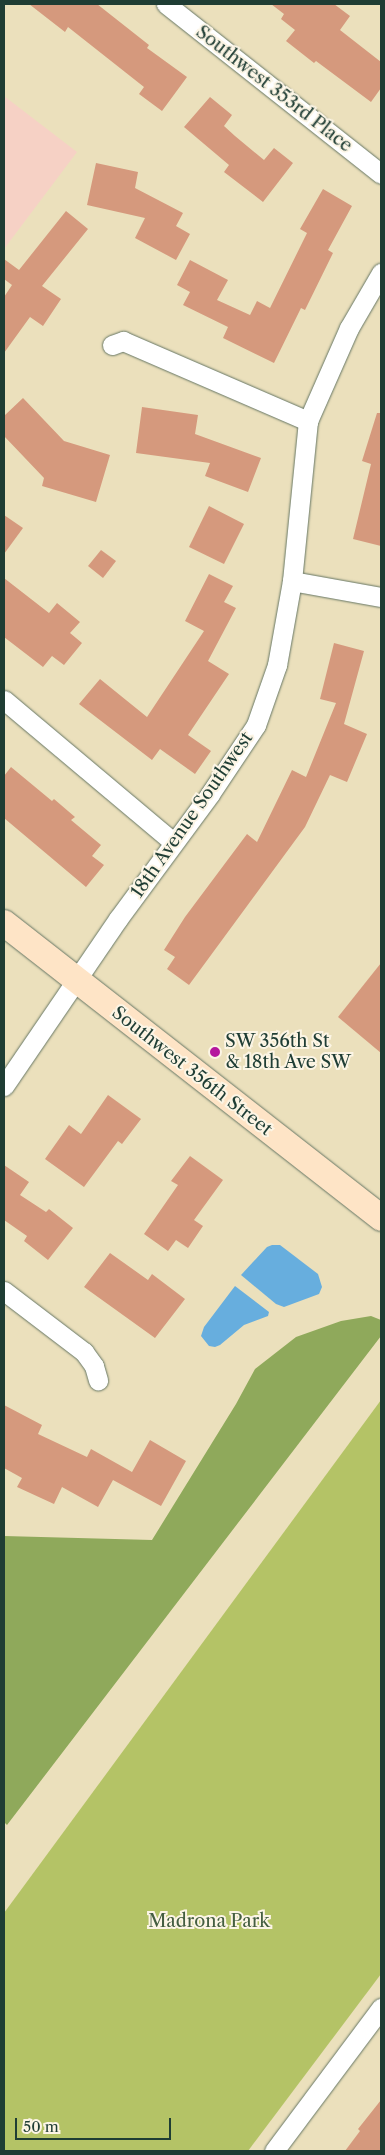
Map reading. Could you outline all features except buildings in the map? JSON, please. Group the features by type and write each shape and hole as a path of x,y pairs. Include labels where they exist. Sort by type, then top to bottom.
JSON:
{"main road":[{"name":"Southwest 356th Street","path":"4,923 381,1218"}],"street":[{"name":"Southwest 353rd Place","path":"166,4 381,174"},
{"name":"18th Avenue Southwest","path":"4,1086 172,842 210,794 256,725 277,665 292,581 308,421 350,328 381,273"},
{"path":"112,345 123,341 308,421"},
{"path":"292,581 381,596"},
{"path":"4,700 172,842"},
{"path":"4,1291 84,1352 94,1366 98,1380"},
{"path":"274,2151 381,2008"}],"shaded area":[{"path":"4,96 77,152 4,249"}],"green space":[{"path":"371,1316 381,1320 381,1336 7,1825 4,1822 4,1536 152,1540 236,1404 255,1369 296,1337 341,1321"},
{"name":"Madrona Park","path":"381,1400 381,1974 248,2151 4,2151 4,1913"}],"water":[{"path":"280,1245 318,1274 322,1287 319,1294 284,1307 276,1304 241,1275 267,1247"},
{"path":"235,1286 269,1312 268,1316 244,1325 220,1345 215,1347 209,1346 201,1336 204,1327"}],"place":[{"name":"SW 356th St & 18th Ave SW","path":"215,1052"}]}
